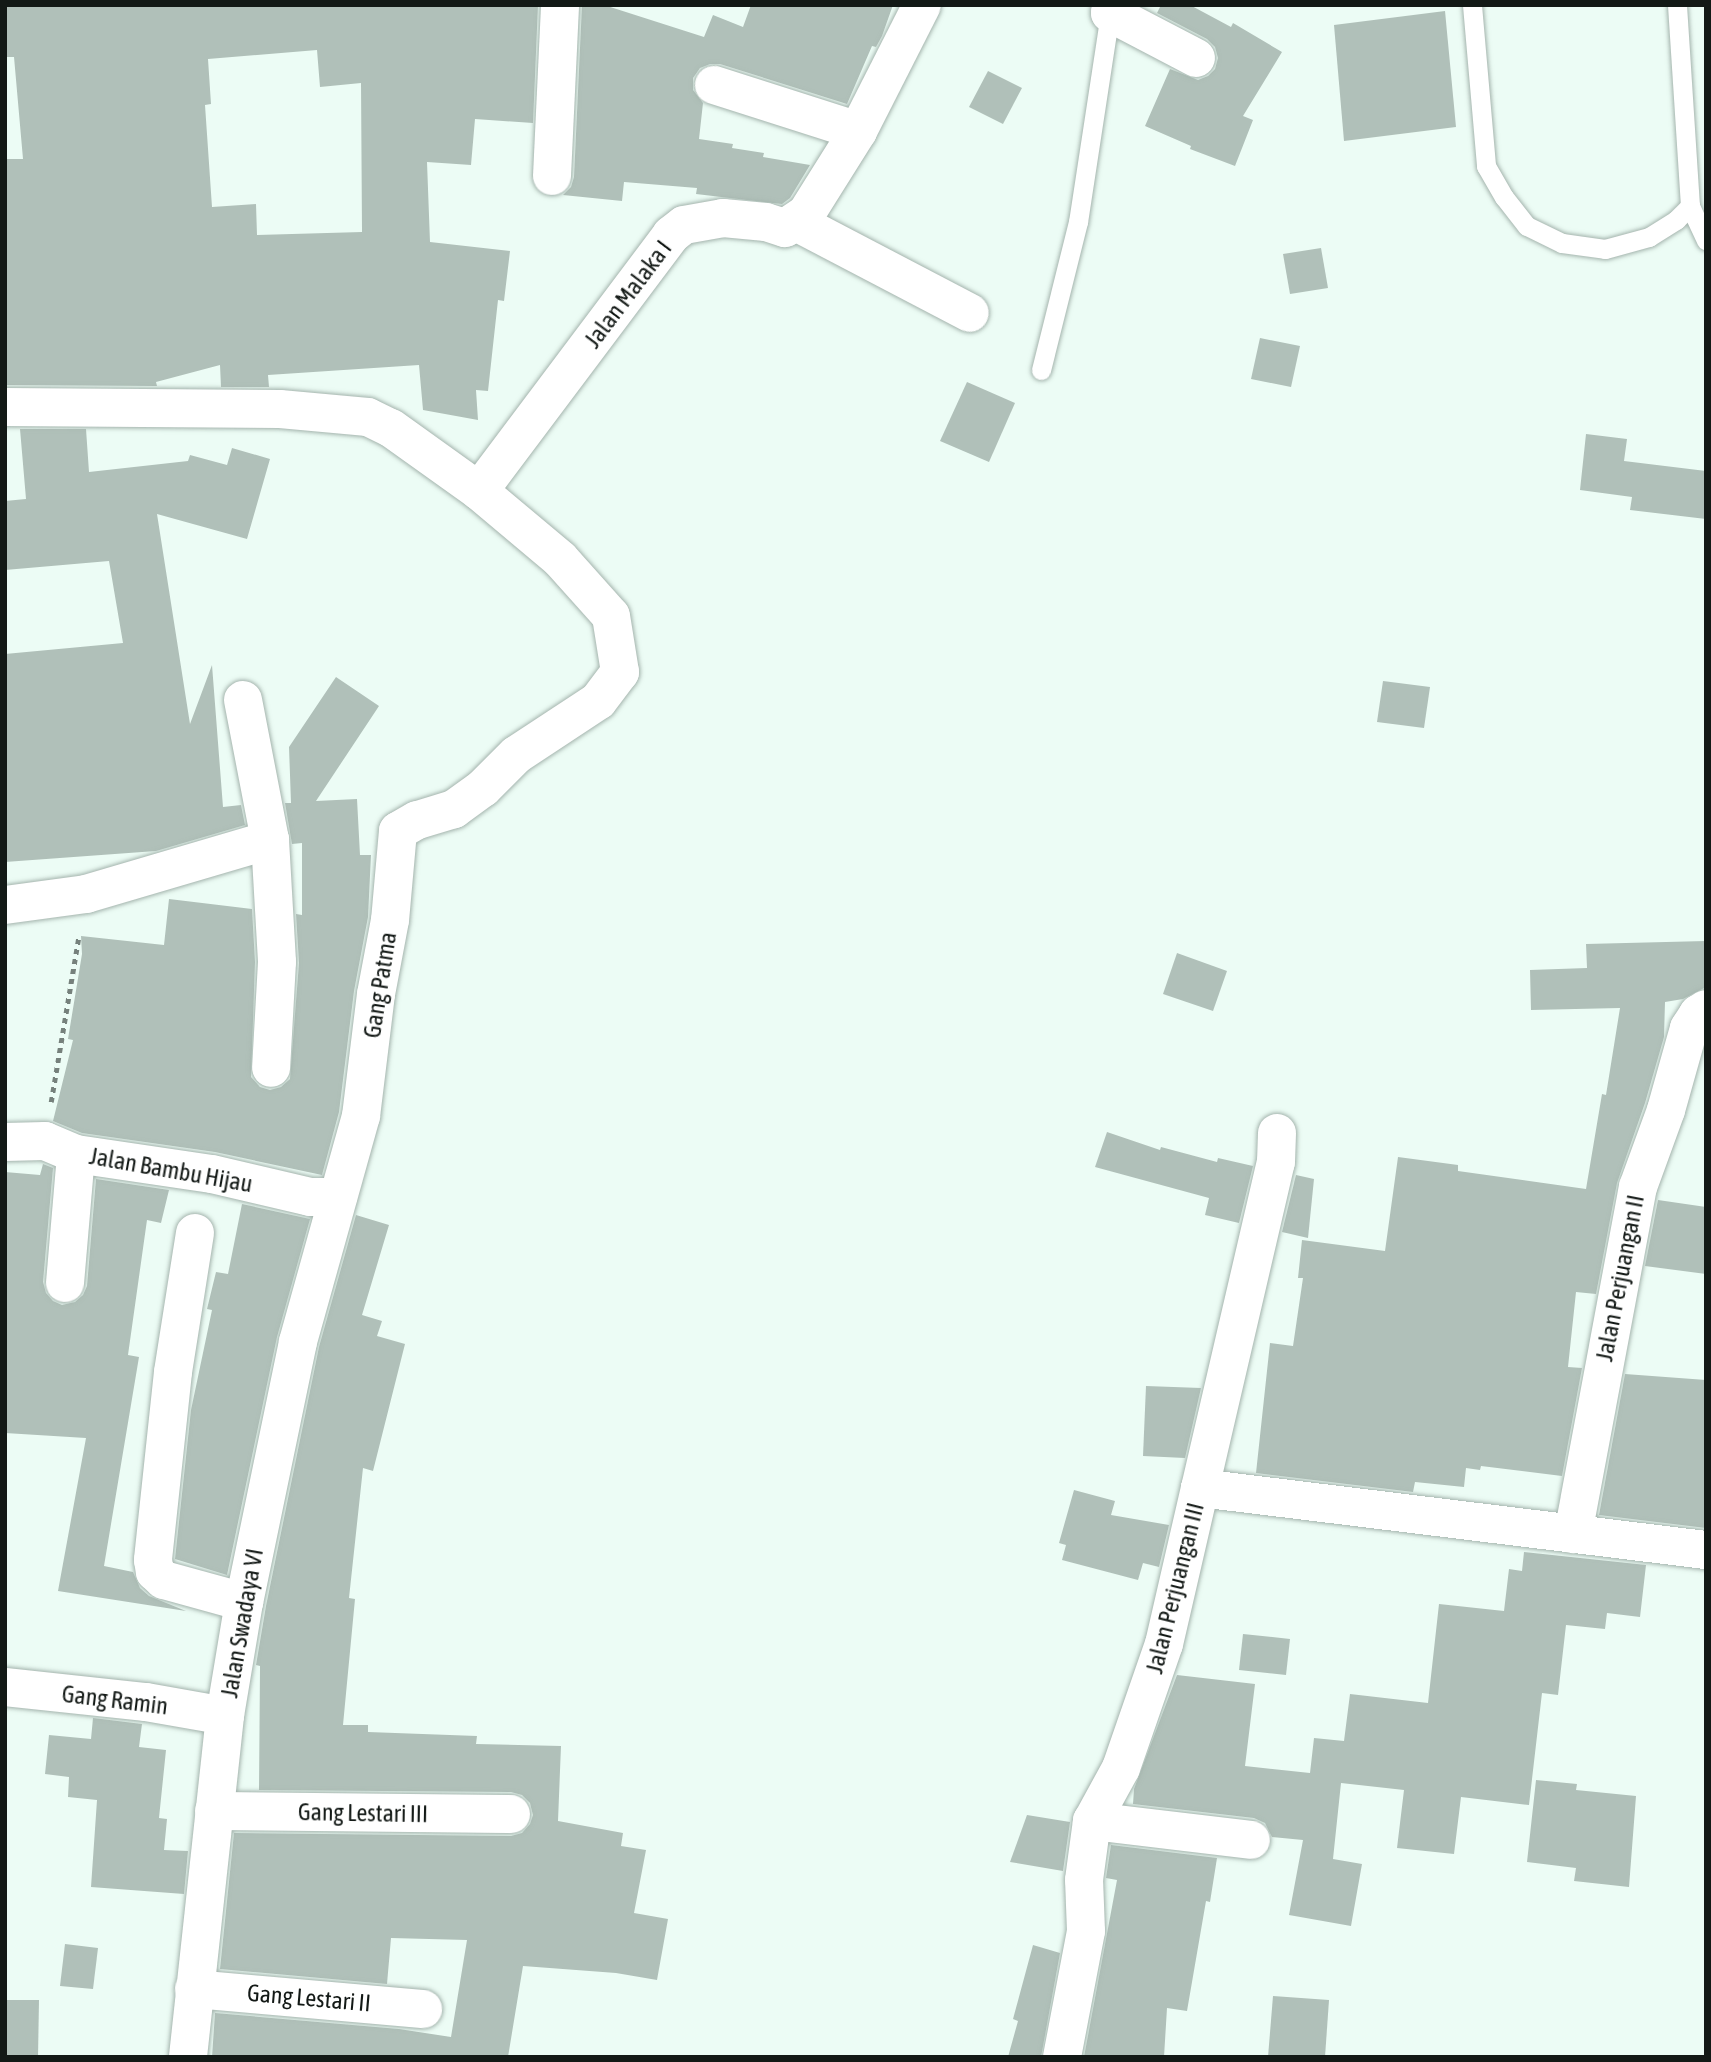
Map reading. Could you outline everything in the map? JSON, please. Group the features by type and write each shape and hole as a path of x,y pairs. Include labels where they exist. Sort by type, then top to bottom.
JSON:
{"street":[{"path":"552,176 560,5"},
{"path":"922,5 858,131 806,214 796,222 970,313"},
{"path":"1110,9 1196,58"},
{"path":"714,85 858,131"},
{"name":"Jalan Malaka I","path":"479,491 671,235 684,225 723,218 766,222 785,228 796,222"},
{"path":"5,407 280,409 368,416 391,428 479,491"},
{"name":"Gang Patma","path":"338,1197 361,1116 376,994 390,920 398,831 417,820 454,809 483,788 516,755 598,701 620,672 611,616 560,559 479,491"},
{"path":"243,700 270,840 277,962 271,1068"},
{"path":"5,905 86,894 270,840"},
{"name":"Jalan Perjuangan II","path":"1573,1534 1638,1187 1697,1019"},
{"path":"1200,1488 1276,1161 1277,1133"},
{"name":"Jalan Bambu Hijau","path":"5,1142 61,1147 212,1174 310,1197 338,1197"},
{"path":"61,1147 65,1283"},
{"name":"Jalan Swadaya VI","path":"188,2057 225,1716 244,1602 298,1342 338,1197"},
{"path":"195,1233 173,1372 153,1560 155,1572 164,1580 244,1602"},
{"name":"Jalan Perjuangan III","path":"1062,2057 1086,1930 1084,1880 1092,1821 1121,1768 1164,1644 1200,1488 1706,1550"},
{"name":"Gang Ramin","path":"5,1687 146,1702 225,1716"},
{"name":"Gang Lestari III","path":"214,1811 511,1814"},
{"path":"1092,1821 1251,1840"},
{"name":"Gang Lestari II","path":"194,1989 423,2009"}],"lane":[{"path":"1472,5 1486,166 1504,197 1527,226 1562,243 1605,249 1649,237 1676,220 1690,206"},
{"path":"1677,5 1690,206 1706,241"},
{"path":"1041,370 1078,222 1110,9"}],"path":[{"path":"61,1147 86,894"}],"building":[{"path":"5,5 538,5 533,123 475,119 471,165 427,162 430,242 510,251 504,301 498,300 488,391 476,390 478,420 423,410 419,365 268,375 269,387 221,387 220,365 156,382 157,386 5,385 5,159 23,159 14,57 5,57","holes":["317,50 320,87 361,83 362,232 257,235 256,204 212,207 205,105 211,104 208,59"]},
{"path":"582,5 604,5 704,37 713,15 743,27 751,5 893,5 882,36 876,47 872,46 847,104 720,64 700,68 693,78 693,90 703,103 699,139 733,144 732,148 764,153 763,157 810,165 790,198 782,204 696,194 697,188 624,182 622,201 563,195 571,187 574,177"},
{"path":"1161,5 1190,5 1231,27 1233,23 1282,52 1243,116 1253,120 1235,166 1190,149 1191,146 1145,126 1170,69 1198,80 1215,69 1218,58 1215,47 1207,39 1157,13"},
{"path":"1445,11 1456,127 1344,141 1334,25"},
{"path":"988,71 1022,88 1003,124 969,107"},
{"path":"1321,248 1328,288 1290,294 1283,254"},
{"path":"1260,338 1300,346 1291,387 1251,379"},
{"path":"967,382 1015,403 989,462 940,441"},
{"path":"20,429 86,429 89,472 188,461 190,455 227,465 232,448 270,459 247,539 157,514 190,724 212,665 223,807 241,805 245,825 156,851 5,862 5,654 123,643 109,561 5,570 5,501 26,499"},
{"path":"1586,434 1627,439 1624,461 1706,471 1706,519 1630,510 1632,497 1580,490"},
{"path":"336,677 379,706 316,801 357,799 360,855 371,855 368,917 354,991 339,1112 322,1175 215,1152 82,1133 53,1121 73,1040 68,1039 82,954 81,936 164,945 169,899 252,909 255,962 251,1077 260,1087 270,1090 281,1087 290,1079 299,963 296,914 302,915 302,843 292,844 285,803 291,803 289,747"},
{"path":"1383,681 1430,687 1424,728 1377,722"},
{"path":"1706,941 1706,987 1683,999 1665,1002 1664,1037 1645,1103 1617,1183 1596,1294 1576,1292 1568,1367 1582,1368 1562,1476 1481,1466 1480,1470 1466,1468 1464,1487 1415,1482 1413,1492 1256,1473 1270,1343 1293,1346 1303,1278 1298,1278 1302,1240 1385,1251 1398,1157 1458,1165 1458,1171 1586,1189 1602,1094 1606,1095 1620,1008 1531,1010 1530,970 1587,968 1586,944"},
{"path":"1177,953 1227,971 1213,1011 1163,994"},
{"path":"1107,1132 1160,1150 1161,1147 1217,1162 1218,1158 1253,1166 1239,1223 1205,1215 1209,1198 1095,1167"},
{"path":"43,1164 53,1168 43,1282 46,1293 53,1301 62,1305 75,1302 83,1295 87,1286 96,1179 169,1190 161,1223 147,1220 128,1355 139,1357 104,1566 133,1572 140,1588 149,1596 186,1611 58,1591 86,1438 5,1433 5,1172 40,1175"},
{"path":"1296,1175 1314,1179 1308,1238 1282,1232"},
{"path":"1658,1200 1706,1207 1706,1274 1645,1266"},
{"path":"242,1204 310,1219 277,1337 227,1575 175,1559 191,1410 212,1310 207,1309 216,1272 228,1274"},
{"path":"356,1215 389,1225 362,1315 382,1321 377,1336 405,1344 373,1471 363,1468 349,1598 355,1599 343,1725 368,1725 368,1732 477,1736 476,1744 561,1746 558,1821 623,1833 621,1846 646,1850 634,1913 668,1919 657,1980 616,1973 523,1966 508,2057 212,2057 215,2013 399,2029 451,2037 467,1940 391,1938 387,1984 220,1969 234,1833 511,1836 522,1833 530,1824 533,1815 530,1803 522,1795 511,1792 259,1790 260,1666 256,1665 319,1347"},
{"path":"1625,1374 1706,1380 1706,1528 1599,1515"},
{"path":"1146,1386 1201,1388 1185,1458 1143,1456"},
{"path":"1074,1490 1115,1501 1111,1515 1169,1525 1159,1567 1143,1563 1138,1580 1062,1560 1066,1545 1059,1543"},
{"path":"1524,1552 1646,1565 1640,1617 1607,1613 1605,1629 1566,1625 1558,1695 1542,1693 1529,1805 1461,1797 1454,1854 1397,1848 1404,1790 1341,1783 1333,1859 1362,1864 1351,1926 1289,1915 1303,1840 1272,1837 1265,1823 1254,1818 1133,1804 1134,1789 1177,1675 1255,1684 1245,1766 1310,1773 1314,1738 1344,1741 1350,1694 1428,1703 1439,1604 1504,1611 1509,1569 1522,1571"},
{"path":"1243,1634 1290,1639 1286,1675 1239,1670"},
{"path":"93,1718 142,1724 139,1747 166,1750 159,1818 167,1819 164,1850 188,1851 184,1894 91,1887 97,1800 68,1797 69,1777 45,1774 49,1735 91,1739"},
{"path":"1536,1780 1577,1784 1576,1790 1636,1796 1629,1887 1574,1881 1576,1868 1527,1862"},
{"path":"1027,1815 1070,1822 1063,1871 1010,1862"},
{"path":"1111,1845 1217,1858 1210,1902 1206,1901 1187,2011 1167,2008 1164,2057 1084,2057 1117,1880 1106,1878"},
{"path":"65,1944 98,1948 93,1989 60,1986"},
{"path":"1033,1945 1060,1953 1041,2057 1008,2057 1018,2021 1013,2019"},
{"path":"1273,1996 1329,2000 1325,2057 1268,2057"},
{"path":"5,2000 39,2000 38,2057 5,2057"}]}
